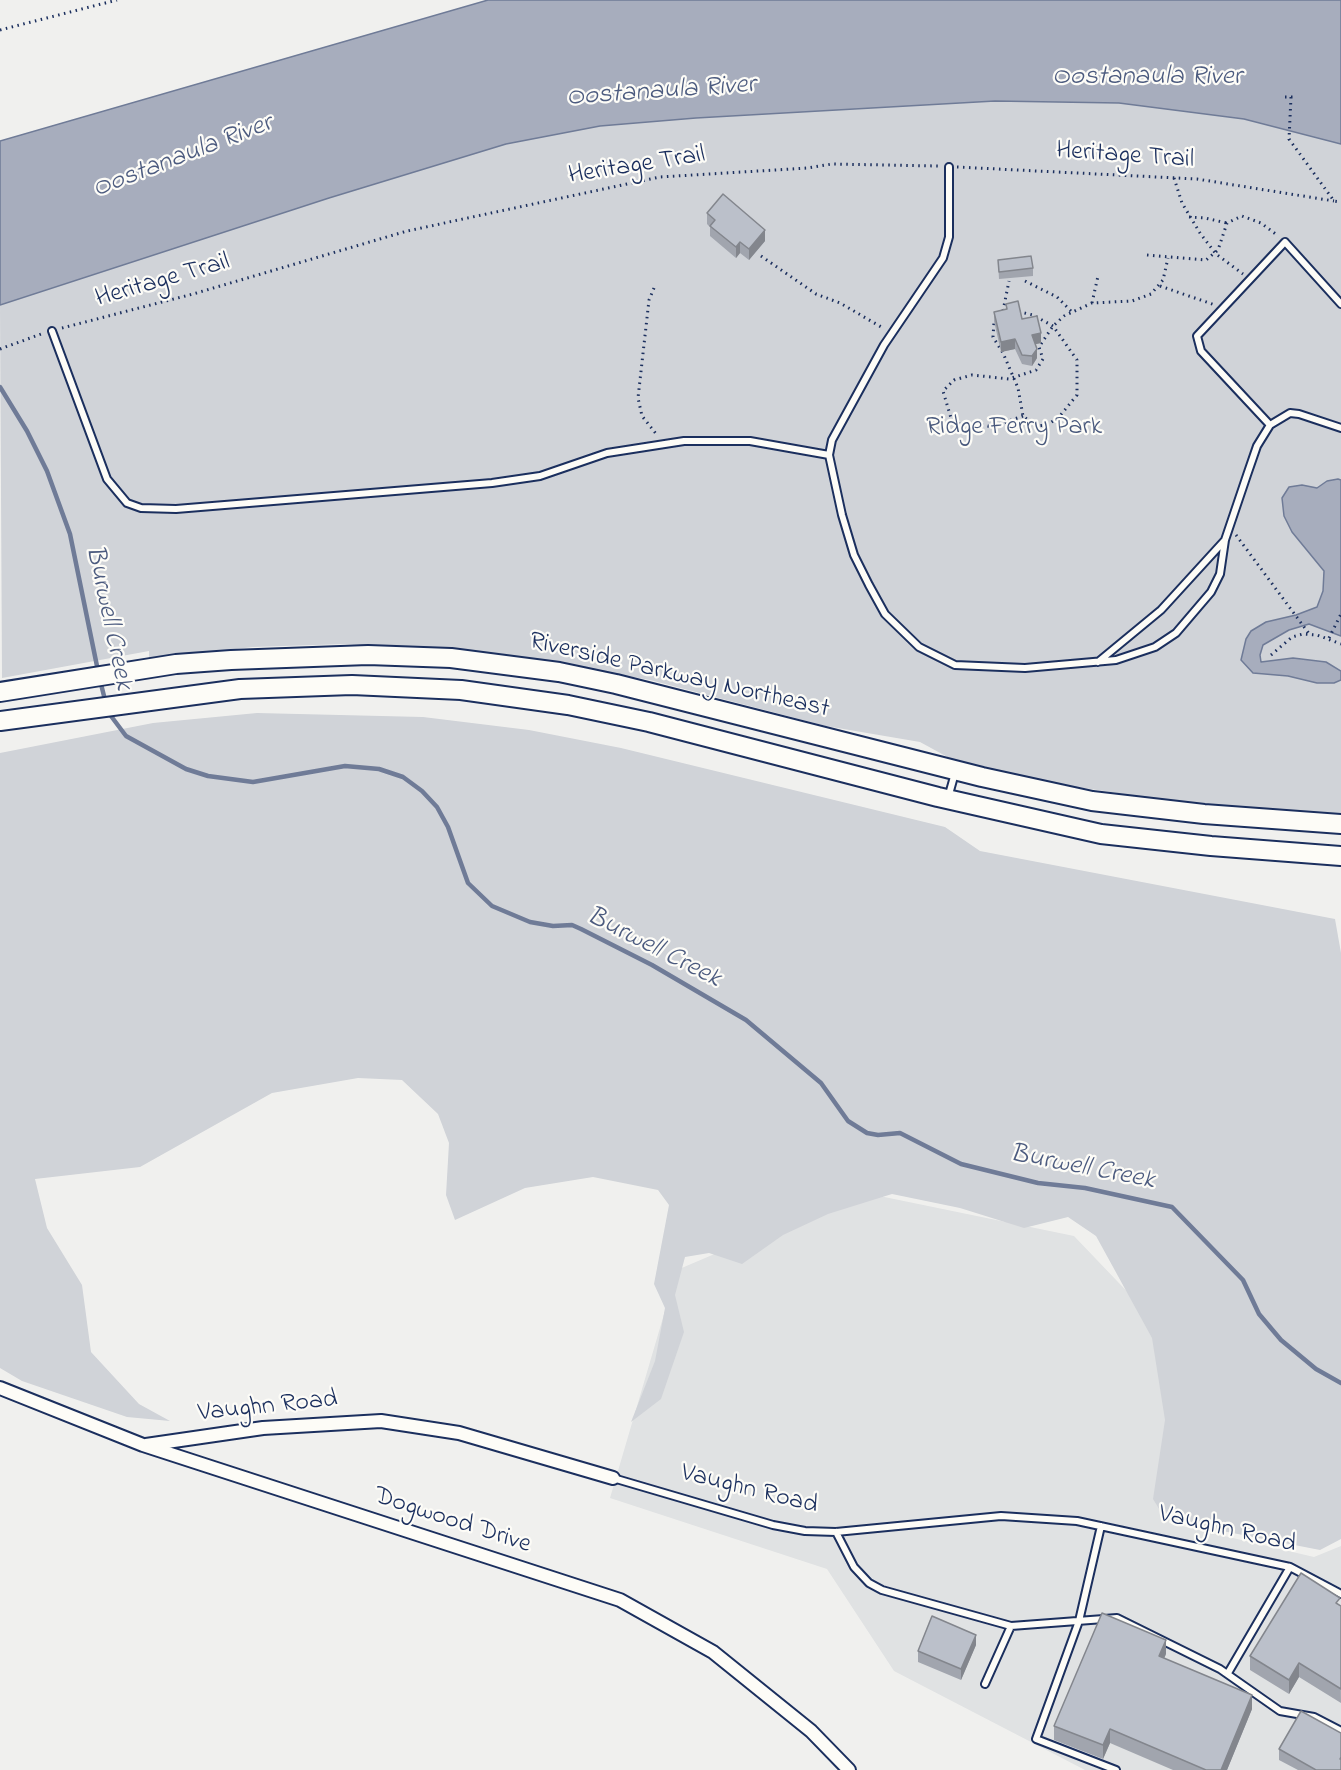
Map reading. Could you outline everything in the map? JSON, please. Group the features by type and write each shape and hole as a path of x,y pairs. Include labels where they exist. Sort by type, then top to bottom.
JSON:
{"main road":[{"name":"Riverside Parkway Northeast","path":"2,691 153,668 287,656 451,658 559,672 656,693 956,770 1103,803 1204,814 1341,824"},
{"name":"Riverside Parkway Northeast","path":"5,721 159,698 240,689 352,685 461,690 512,696 649,722 947,799 1101,834 1211,846 1341,856"}],"street":[{"name":"Dogwood Drive","path":"0,1388 143,1445 620,1600 713,1652 811,1731 849,1770"},
{"name":"Vaughn Road","path":"143,1445 263,1428 381,1421 459,1433 613,1478"}],"lane":[{"path":"949,167 949,237 943,258 892,333 832,440 828,455 842,515 855,555 885,614 909,639 956,665 1025,668 1098,663 1116,660 1155,647 1176,633 1211,592 1220,574 1225,540 1257,446 1270,425 1290,413 1341,428"},
{"path":"1270,425 1201,351 1197,336 1285,242 1341,304"},
{"path":"52,331 107,479 127,503 141,508 187,508 492,483 540,476 607,453 664,443 714,439 750,441 828,455"},
{"path":"1098,663 1161,610 1225,540"},
{"path":"947,799 956,770"},
{"name":"Vaughn Road","path":"613,1478 783,1528 836,1532 1001,1516 1040,1516 1101,1526 1290,1567 1341,1594"},
{"path":"1101,1526 1079,1621 1036,1739 1116,1770"},
{"path":"836,1532 849,1560 875,1586 939,1608 1011,1626 1118,1618 1228,1674 1280,1711 1314,1717 1341,1731"},
{"path":"1228,1674 1290,1567"},
{"path":"985,1684 1011,1626"}],"path":[{"path":"0,30 117,0"},
{"path":"1285,97 1292,97 1289,139 1334,201"},
{"name":"Heritage Trail","path":"0,349 52,331 193,294 407,231 660,177 808,168 832,164 949,167 1174,178 1238,184 1341,202"},
{"path":"1174,178 1189,218 1216,254 1250,280"},
{"path":"1189,218 1205,218 1227,223 1242,216 1252,218 1285,242"},
{"path":"1147,255 1199,260 1214,256 1227,223"},
{"path":"761,256 816,294 840,303 892,333"},
{"path":"1023,416 992,427 974,423 962,425 951,417 943,391 954,380 972,375 1010,379 1036,370 1043,359 1039,347 1053,326 1072,312 1092,303 1132,301 1151,294 1160,285 1166,272 1168,258"},
{"path":"1092,303 1098,276"},
{"path":"1003,310 1024,312 1053,326 1077,360 1077,395 1051,424 1035,426 1023,416 1018,388 1003,352 993,337 994,322 1003,310 1009,281"},
{"path":"1025,281 1057,297 1072,312"},
{"path":"1160,285 1224,308"},
{"path":"654,288 649,300 638,398 646,424 664,443"},
{"path":"1230,527 1310,635"},
{"path":"1329,638 1341,614"},
{"path":"1271,655 1292,638 1310,635 1329,638 1341,644"}],"shaded area":[{"path":"860,1192 1074,1236 1162,1328 1169,1523 1314,1557 1341,1546 1341,1770 1085,1770 894,1671 827,1569 610,1498 677,1270"}],"green space":[{"name":"Ridge Ferry Park","path":"995,101 1119,103 1244,119 1341,144 1341,814 1199,805 1070,786 953,760 920,742 826,726 650,680 497,653 345,644 253,647 149,659 149,651 2,678 0,305 329,198 506,144 600,126 696,118"},
{"path":"257,713 423,717 529,730 621,748 945,827 980,851 1335,919 1341,953 1341,1539 1320,1550 1166,1520 1153,1499 1165,1420 1152,1338 1096,1236 1068,1217 1024,1228 960,1208 892,1194 828,1214 783,1235 742,1264 709,1253 685,1257 675,1295 684,1332 661,1399 631,1422 655,1361 665,1308 654,1284 669,1205 658,1190 593,1177 525,1188 455,1220 446,1195 449,1143 438,1114 402,1080 358,1078 272,1093 140,1167 35,1179 47,1228 82,1285 91,1352 139,1404 170,1421 127,1417 22,1381 0,1368 0,753 153,723"}],"water":[{"name":"Oostanaula River","path":"488,0 1341,0 1341,144 1244,119 1119,103 995,101 696,118 600,126 506,144 329,198 0,305 0,141"},
{"path":"1341,480 1341,636 1309,624 1289,630 1263,645 1260,655 1261,662 1293,658 1326,662 1341,671 1341,680 1334,683 1317,683 1288,676 1253,673 1241,660 1246,639 1251,631 1266,622 1317,607 1323,591 1324,571 1292,532 1284,516 1282,498 1289,487 1302,485 1317,488 1327,481"}],"building":[{"path":"723,194 765,230 749,249 740,242 736,247 710,226 715,220 707,213"},
{"path":"1031,256 1033,268 999,272 998,260"},
{"path":"1018,301 1022,319 1037,316 1041,333 1032,335 1037,349 1032,356 1022,355 1015,339 1001,342 994,312 1007,309 1006,304"},
{"path":"1301,1573 1340,1598 1336,1603 1341,1606 1341,1689 1299,1663 1289,1680 1250,1656"},
{"path":"1102,1613 1166,1640 1159,1656 1252,1695 1221,1770 1206,1770 1110,1729 1103,1745 1054,1726"},
{"path":"932,1616 976,1635 961,1669 918,1651"},
{"path":"1301,1711 1341,1733 1341,1770 1316,1770 1279,1749"}],"waterway":[{"name":"Burwell Creek","path":"0,387 27,431 47,471 70,534 98,671"},
{"name":"Burwell Creek","path":"100,680 106,704"},
{"name":"Burwell Creek","path":"108,712 126,736 186,769 208,776 253,782 345,766 379,769 403,777 422,791 437,807 448,827 468,883 492,906 530,922 553,926 572,925 581,929 652,965 746,1020 821,1083 848,1121 867,1133 878,1135 900,1133 961,1164 1038,1183 1085,1188 1172,1207 1243,1280 1259,1314 1281,1340 1316,1369 1341,1383"}]}
